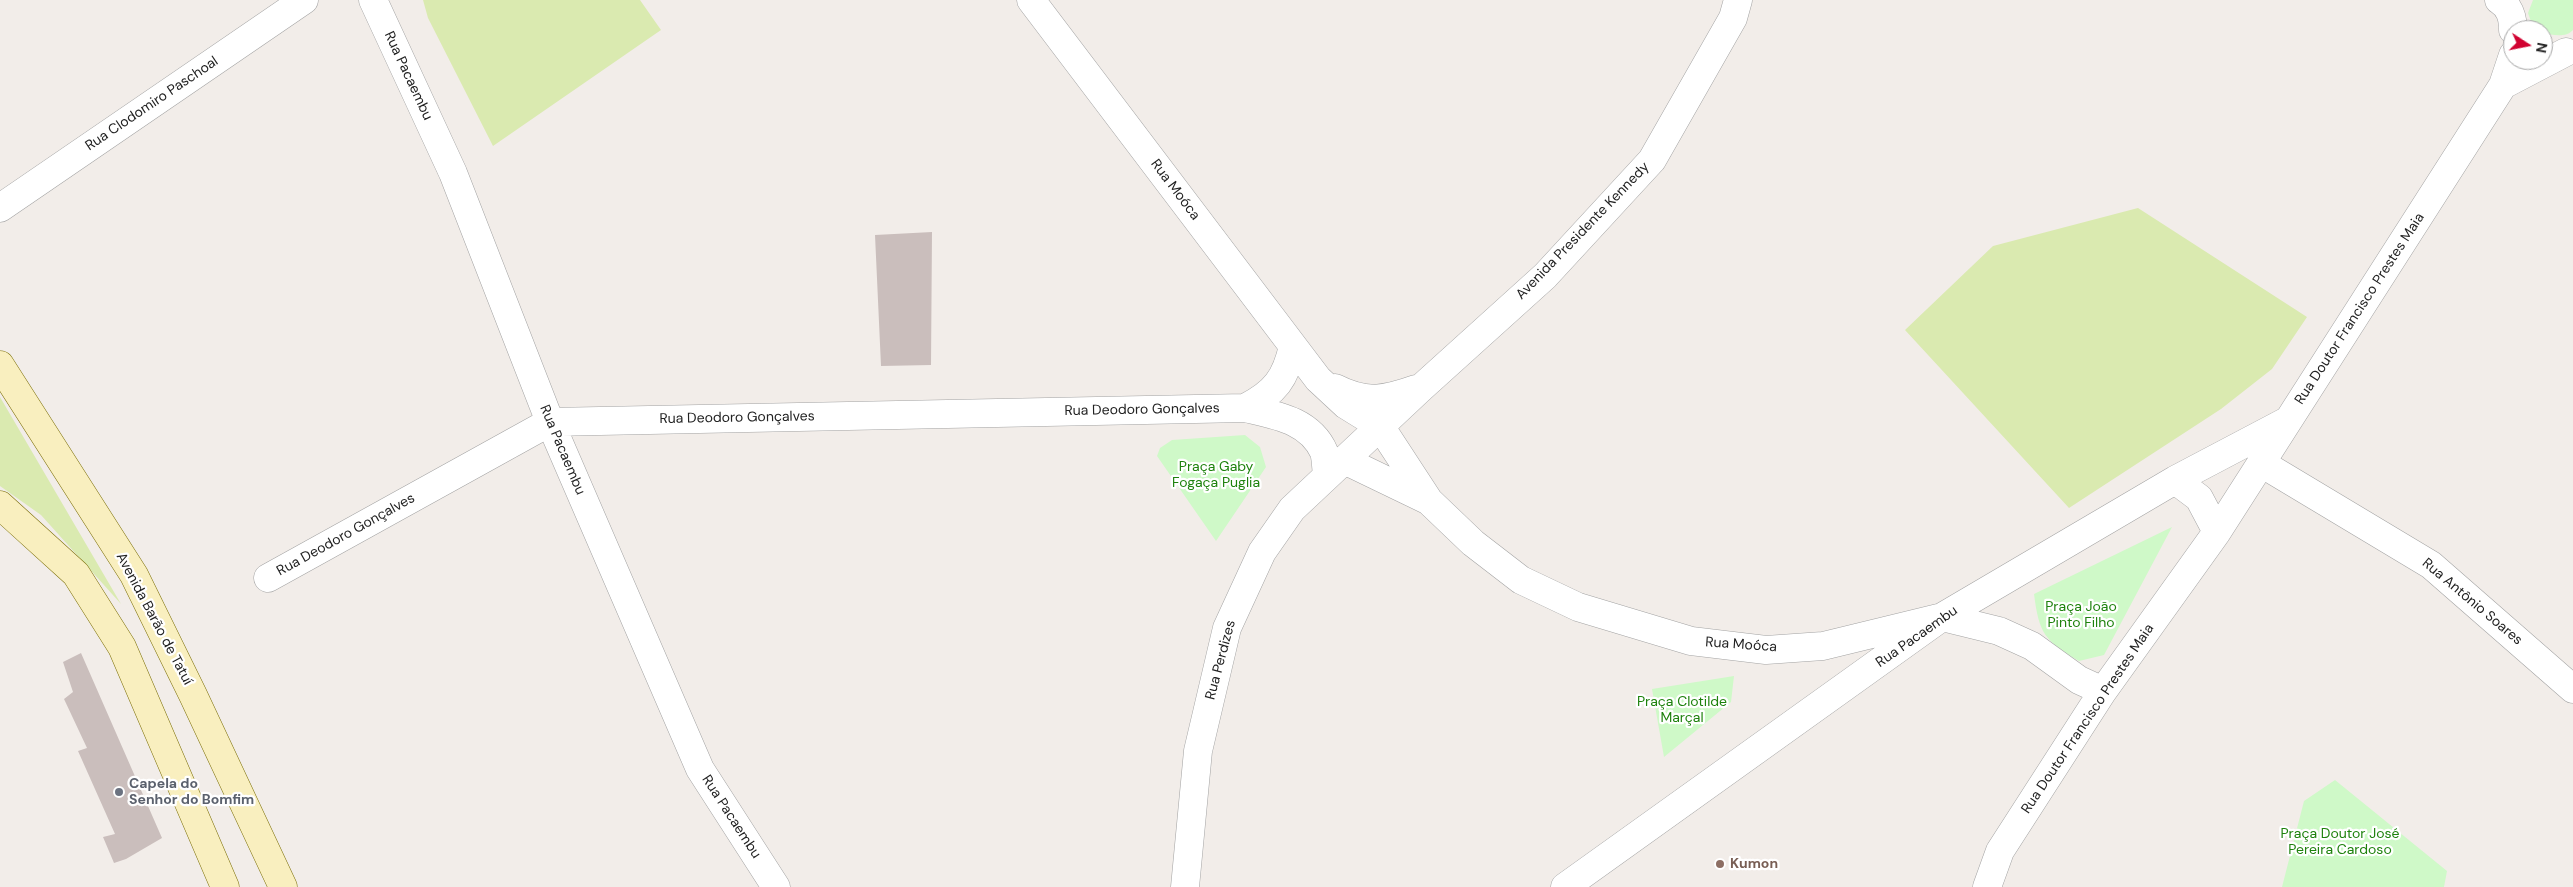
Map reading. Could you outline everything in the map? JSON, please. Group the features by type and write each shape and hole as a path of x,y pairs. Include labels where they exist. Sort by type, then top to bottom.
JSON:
{"main road":[{"name":"Avenida Barão de Tatuí","path":"0,365 134,575 193,695 282,887"},
{"path":"0,504 76,574 122,647 225,887"}],"street":[{"name":"Rua Clodomiro Paschoal","path":"0,208 304,0"},
{"name":"Rua Pacaembu","path":"373,0 453,173 550,422 700,769 776,887"},
{"name":"Rua Moóca","path":"1031,0 1318,379 1346,405 1380,426 1429,501 1473,543 1521,580 1578,607 1691,641 1766,650 1823,646 1942,617 1999,631 2032,646 2079,680 2103,691"},
{"name":"Avenida Presidente Kennedy","path":"1380,426 1545,276 1652,160 1733,18 1738,0"},
{"name":"Rua Doutor Francisco Prestes Maia","path":"2503,85 2561,50"},
{"name":"Rua Doutor Francisco Prestes Maia","path":"1987,887 2000,851 2103,691 2217,532 2290,420 2503,85 2508,70"},
{"path":"1245,408 1262,399 1279,383 1288,367 1293,346"},
{"name":"Rua Moóca","path":"1318,379 1349,395 1365,399 1388,399 1421,388"},
{"name":"Rua Deodoro Gonçalves","path":"268,578 550,422 1245,408 1290,418 1312,434 1335,467"},
{"name":"Rua Pacaembu","path":"1565,887 1942,617 2175,480 2290,420"},
{"name":"Rua Perdizes","path":"1184,887 1198,751 1227,628 1262,552 1292,509 1380,426"},
{"name":"Rua Antônio Soares","path":"2261,464 2431,565 2573,689"},
{"name":"Rua Moóca","path":"1335,467 1429,501"},
{"path":"2175,480 2199,498 2217,532"}],"green space":[{"path":"423,0 640,0 661,30 493,146 428,18"},
{"path":"2533,0 2573,0 2573,30 2567,34 2553,34 2553,20 2530,20 2528,13"},
{"path":"2138,208 2307,317 2272,369 2221,409 2069,508 1905,330 1993,246"},
{"path":"0,397 121,604 41,515 0,486"},
{"name":"Praça Gaby Fogaça Puglia","path":"1245,435 1260,447 1266,467 1216,541 1157,456 1160,448 1172,440"},
{"name":"Praça João Pinto Filho","path":"2172,527 2104,655 2079,661 2051,642 2041,628 2034,594"},
{"name":"Praça Clotilde Marçal","path":"1734,676 1731,702 1664,757 1652,689"},
{"name":"Praça Doutor José Pereira Cardoso","path":"2335,780 2447,871 2444,887 2282,887 2304,801"}],"building":[{"path":"932,232 931,365 881,366 875,235"},
{"name":"Capela do Senhor do Bomfim","path":"81,653 162,838 126,859 114,863 103,837 115,834 78,751 87,748 64,699 73,692 63,662"}],"place":[{"name":"Capela do Senhor do Bomfim","path":"119,792"},
{"name":"Kumon","path":"1720,864"}]}
